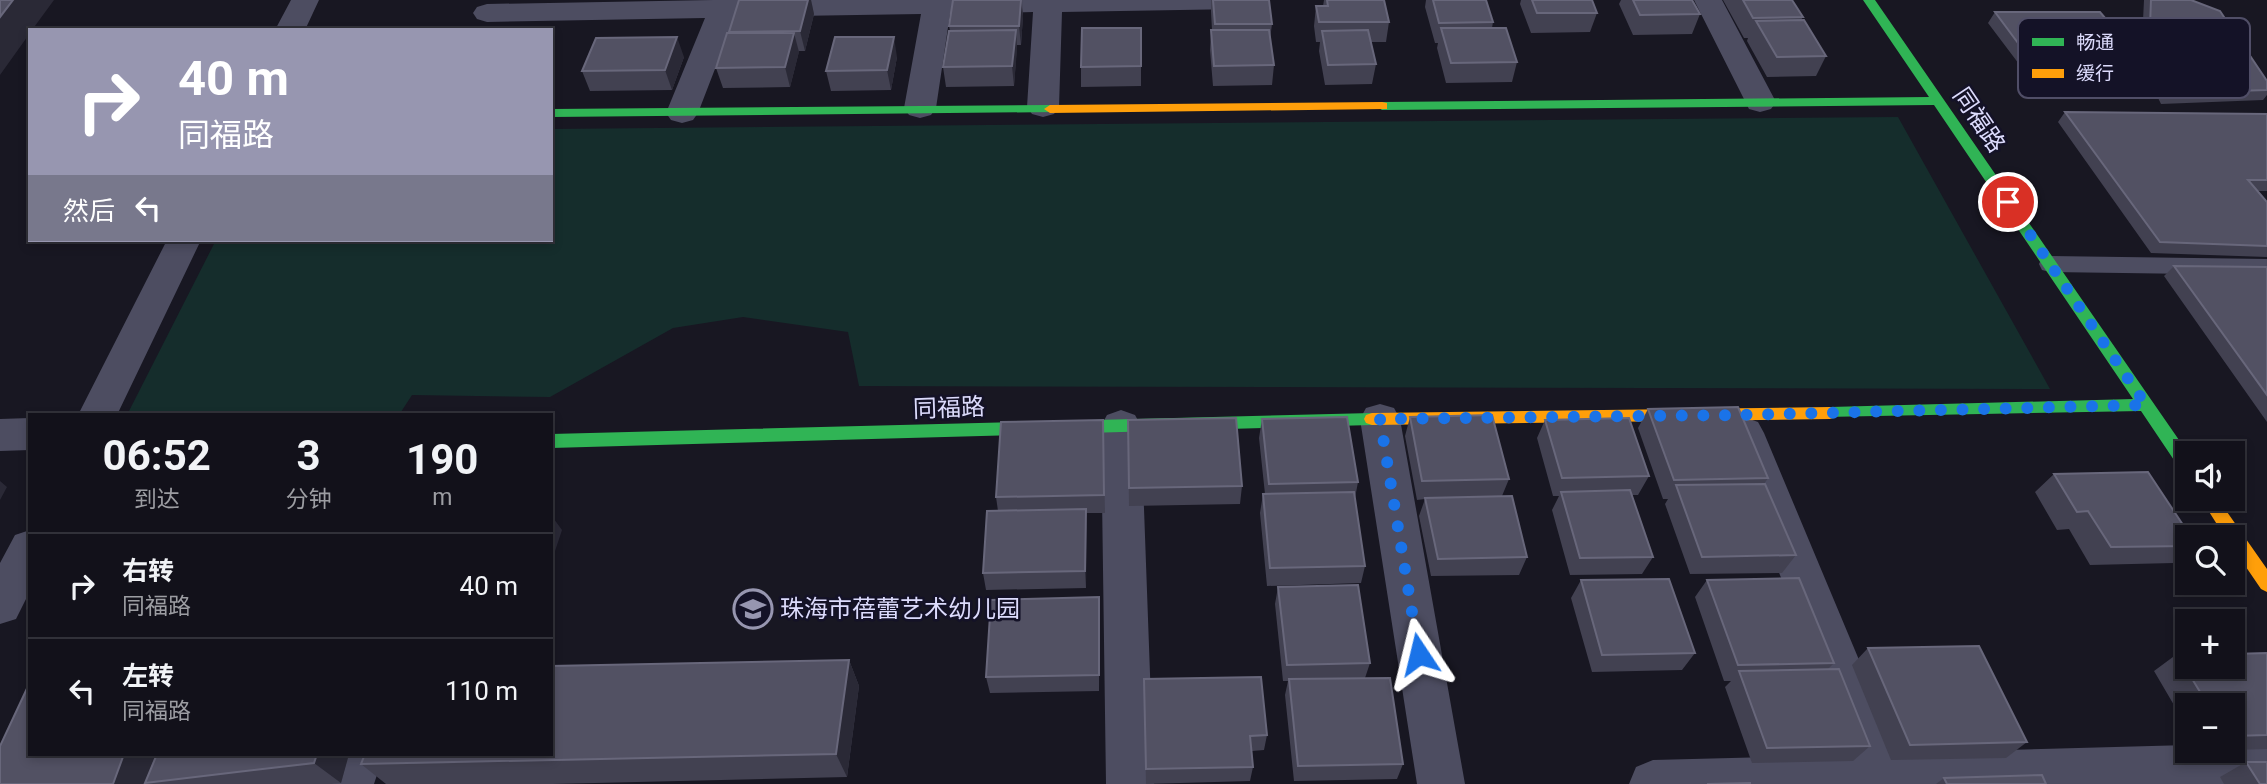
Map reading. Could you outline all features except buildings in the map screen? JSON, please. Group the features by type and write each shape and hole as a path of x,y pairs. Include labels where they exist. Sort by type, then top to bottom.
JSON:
{"street":[{"path":"291,28 305,0"},
{"path":"487,14 726,4 1239,0"},
{"path":"1709,0 1760,102"},
{"name":"同福路","path":"1869,0 2175,448"},
{"path":"920,108 938,2"},
{"path":"1043,107 1047,2"},
{"path":"682,113 726,4"},
{"path":"553,113 1938,101"},
{"path":"97,413 183,242"},
{"name":"同福路","path":"553,441 1380,419 1737,415 2146,405"},
{"path":"1737,415 1886,781"},
{"path":"1380,419 1441,784"},
{"path":"1121,426 1130,784"},
{"path":"0,435 28,434"},
{"path":"2217,511 2267,584"},
{"path":"0,605 28,552"},
{"path":"350,784 359,756"},
{"path":"1653,784 1886,781 2267,766"}],"lane":[{"path":"2050,264 2267,267"}],"green space":[{"path":"1898,117 2050,389 859,386 848,332 743,317 673,328 550,397 412,395 400,413 128,413 215,242 553,242 553,129"}],"traffic: fast":[{"path":"1869,0 2175,448"},
{"path":"1382,106 1938,101"},
{"path":"553,113 1050,109"},
{"path":"1830,413 2146,405"},
{"path":"553,441 1372,419"}],"traffic: slow":[{"path":"1050,109 1382,106"},
{"path":"1372,419 1830,413"},
{"path":"2217,511 2267,584"}],"place":[{"name":"珠海市蓓蕾艺术幼儿园","path":"753,609"}],"route":[{"path":"1419,654 1380,419 1737,415 2146,405 2008,202"}]}
